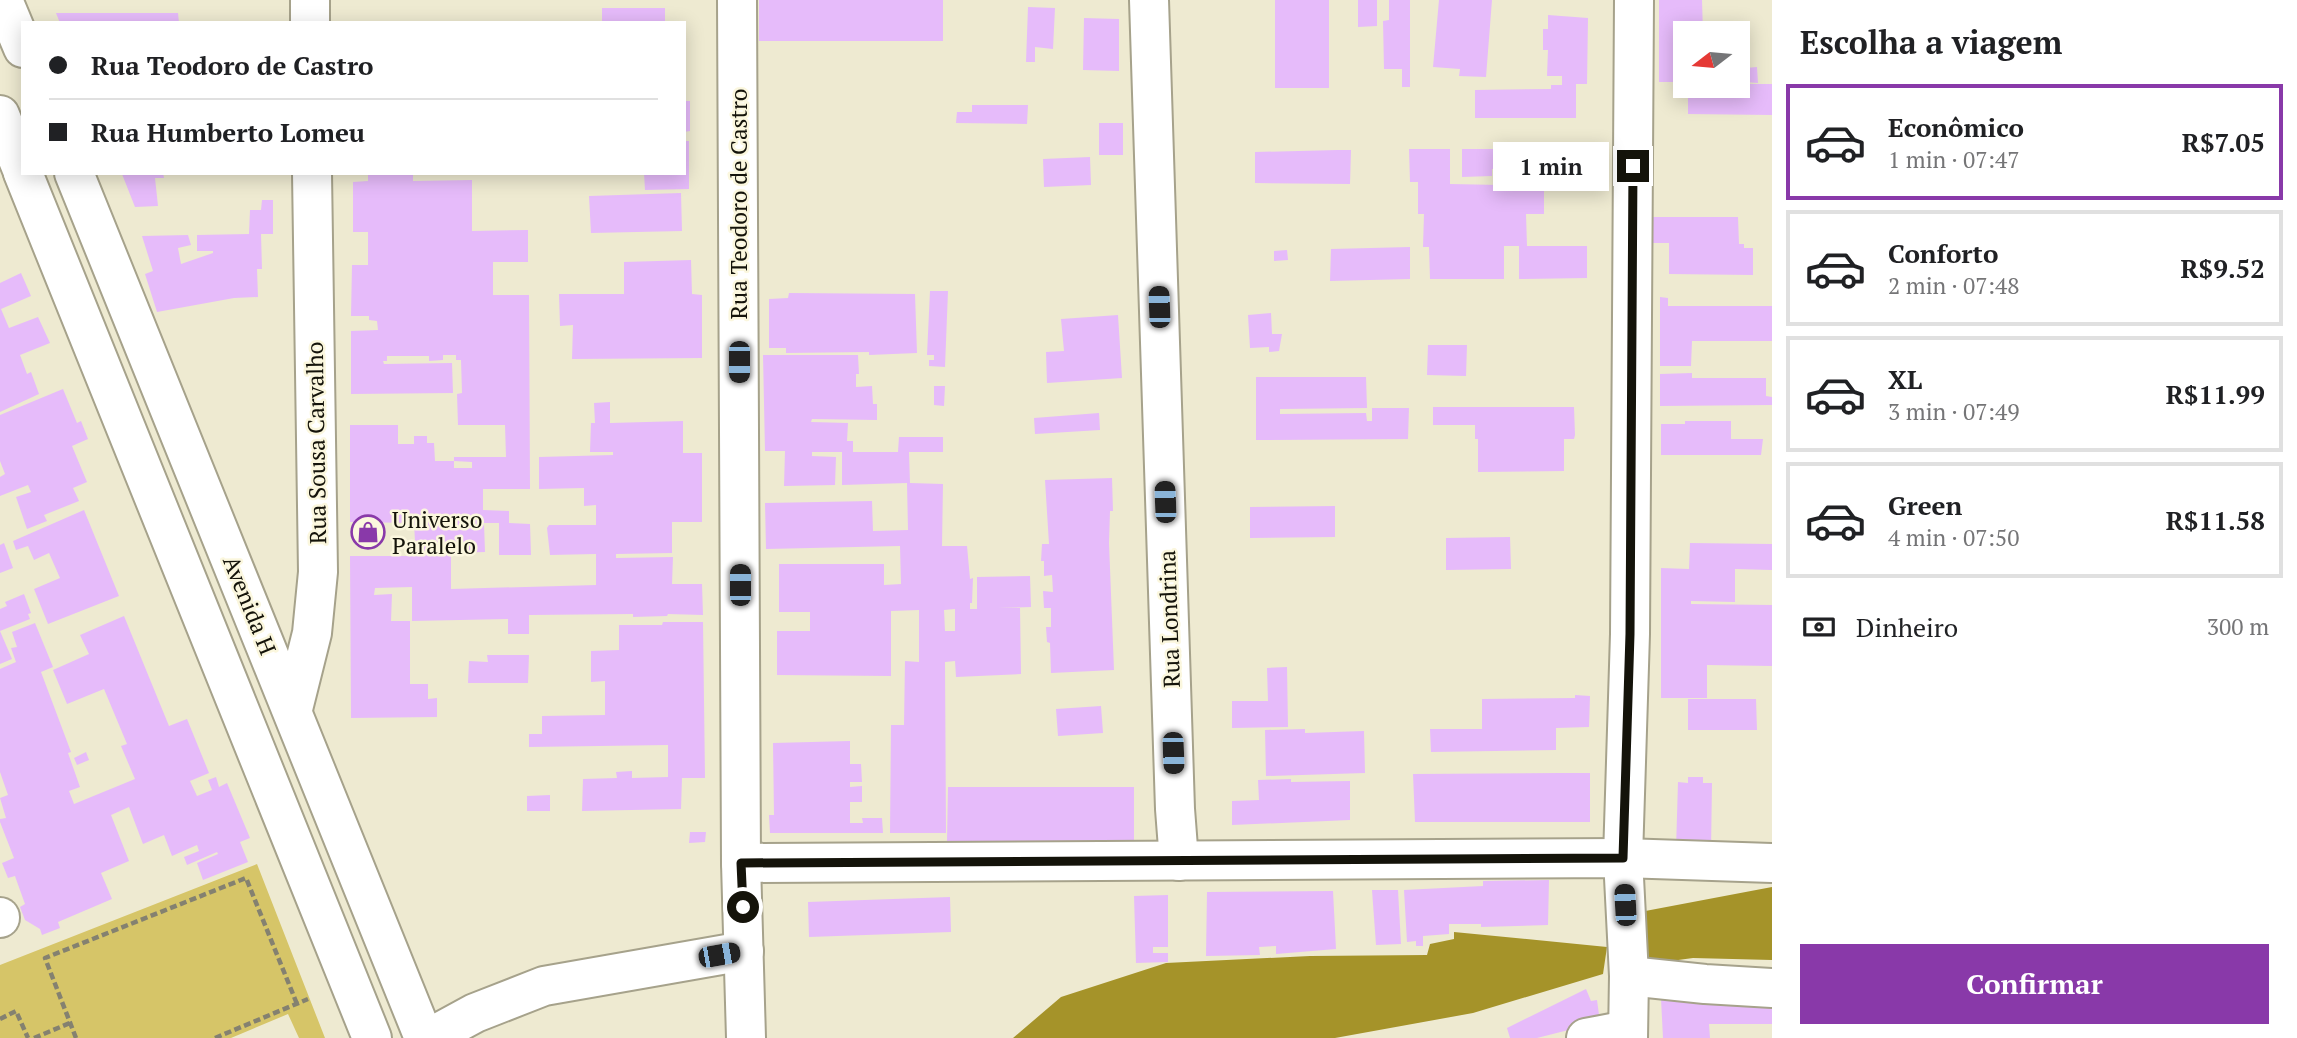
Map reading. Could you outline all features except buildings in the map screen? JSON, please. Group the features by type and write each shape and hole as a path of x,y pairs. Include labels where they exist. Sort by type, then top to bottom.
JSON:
{"street":[{"path":"3,0 21,43"},
{"path":"310,0 310,21"},
{"name":"Rua Teodoro de Castro","path":"737,0 741,863 746,1038"},
{"name":"Rua Londrina","path":"1149,0 1174,781 1179,861"},
{"path":"1586,1038 1628,1034 1629,976 1623,858 1630,634 1634,0"},
{"path":"0,116 21,168"},
{"path":"24,175 372,1038"},
{"name":"Avenida H","path":"75,175 427,1038"},
{"name":"Rua Sousa Carvalho","path":"293,709 312,633 317,572 312,175"},
{"path":"274,794 319,776"},
{"path":"741,863 1623,858 1772,863"},
{"path":"427,1038 475,1013 544,986 744,950"},
{"path":"1629,976 1772,988"}],"path":[{"path":"76,1038 44,958 246,878 296,1004"},
{"path":"215,1038 308,999"},
{"path":"0,1019 16,1011 28,1038"},
{"path":"34,1038 70,1023"}],"shaded area":[{"path":"257,864 325,1038 299,1038 288,1014 231,1038 0,1038 0,965"},
{"path":"1772,887 1772,960 1693,958 1641,965 1640,912"},
{"path":"1454,932 1607,947 1603,974 1473,1013 1335,1038 1013,1038 1061,997 1166,963 1310,956 1427,955 1430,944 1454,939"}],"place":[{"name":"Universo Paralelo","path":"368,532"}],"route":[{"path":"743,907 741,863 1623,858 1630,634 1633,166"}]}
